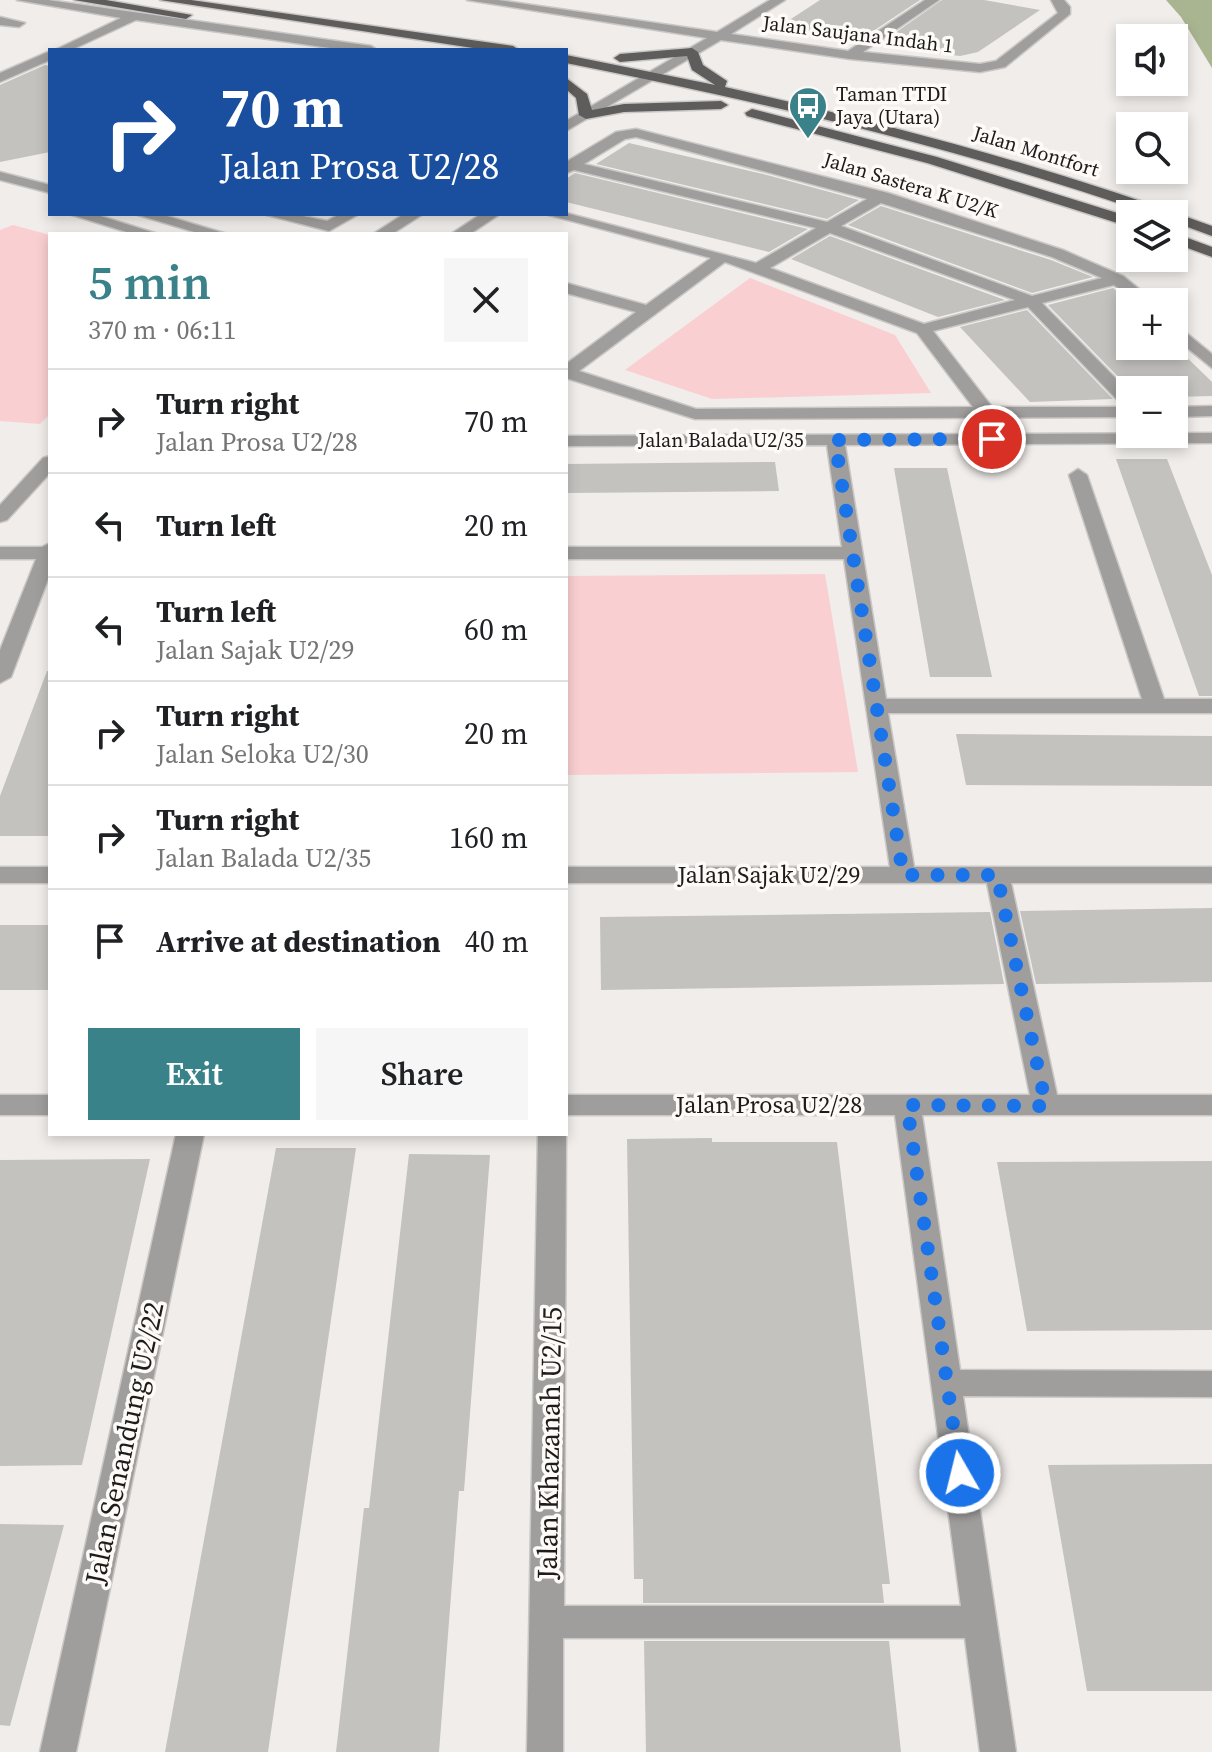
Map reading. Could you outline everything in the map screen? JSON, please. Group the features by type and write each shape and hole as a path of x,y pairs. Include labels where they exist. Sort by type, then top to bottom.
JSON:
{"main road":[{"path":"80,0 412,48"},
{"path":"166,0 499,48"},
{"path":"224,0 277,16"},
{"path":"568,58 645,59 692,52 697,67 713,79 749,95"},
{"name":"Jalan Montfort","path":"568,58 749,95 949,145 1121,200"},
{"name":"Jalan Montfort","path":"568,74 721,105 932,160 1116,218"},
{"path":"568,84 582,97 586,115 639,107 721,105"},
{"path":"1188,222 1212,231"},
{"path":"1188,243 1212,252"}],"street":[{"path":"23,0 357,48"},
{"path":"850,55 933,0"},
{"name":"Jalan Saujana Indah 1","path":"483,1 850,55 980,68 1000,64 1064,14 1064,7 1057,0"},
{"path":"748,2 775,2"},
{"path":"568,126 775,2"},
{"path":"65,48 135,16"},
{"path":"0,21 19,23"},
{"path":"0,78 48,56"},
{"name":"Jalan Sastera K U2/K","path":"569,167 621,135 636,133 883,196 1085,263 1129,288"},
{"path":"569,167 829,227 1031,301 1116,389"},
{"path":"0,176 48,189"},
{"path":"39,203 35,200 48,191"},
{"path":"760,267 883,196"},
{"path":"84,216 143,232"},
{"path":"151,216 211,232"},
{"path":"281,216 329,226 347,216"},
{"path":"384,232 412,216"},
{"path":"462,232 489,216"},
{"path":"561,216 760,267 923,329 986,412"},
{"path":"568,371 723,256"},
{"path":"923,329 1117,279"},
{"path":"568,289 649,311"},
{"path":"1188,341 1212,363"},
{"path":"568,373 695,414 1116,412"},
{"path":"1188,412 1212,411"},
{"name":"Jalan Balada U2/35","path":"568,441 1212,438"},
{"path":"835,440 903,875"},
{"path":"0,516 48,464"},
{"path":"1078,475 1155,706"},
{"path":"0,553 48,552"},
{"path":"568,553 853,553"},
{"path":"0,677 48,555"},
{"path":"877,706 1212,706"},
{"path":"0,875 48,875"},
{"name":"Jalan Sajak U2/29","path":"568,875 1212,875"},
{"path":"997,875 1046,1106"},
{"path":"0,1105 48,1105"},
{"name":"Jalan Prosa U2/28","path":"568,1105 1212,1105"},
{"path":"907,1105 998,1752"},
{"name":"Jalan Senandung U2/22","path":"58,1752 190,1136"},
{"name":"Jalan Khazanah U2/15","path":"545,1752 552,1136"},
{"path":"947,1383 1212,1384"},
{"path":"547,1622 981,1622"}],"shaded area":[{"path":"1166,0 1212,0 1212,68 1188,24"},
{"path":"13,225 48,234 48,416 40,424 0,421 0,230"},
{"path":"750,278 895,335 931,393 712,399 625,370"},
{"path":"825,574 858,772 568,775 568,576"}],"building":[{"path":"820,0 920,0 855,43 771,32"},
{"path":"942,0 984,0 1040,10 978,52 960,56 878,45"},
{"path":"48,66 48,152 0,162 0,85"},
{"path":"629,143 859,200 827,219 596,164"},
{"path":"575,173 808,229 769,252 568,202 568,178"},
{"path":"881,206 1051,260 1093,277 1032,293 848,225"},
{"path":"830,236 1005,300 938,317 791,259"},
{"path":"1113,288 1116,290 1116,360 1188,359 1212,382 1212,396 1188,397 1188,376 1117,376 1048,305"},
{"path":"1027,310 1113,399 1030,402 960,327"},
{"path":"1116,459 1167,459 1212,575 1212,696 1199,696"},
{"path":"775,462 779,491 568,493 568,464"},
{"path":"894,468 947,468 992,677 930,677"},
{"path":"48,671 48,836 0,836 0,796"},
{"path":"956,734 1212,736 1212,786 966,785"},
{"path":"1212,908 1212,982 1036,984 1020,911"},
{"path":"990,912 1004,984 601,990 600,917"},
{"path":"0,925 48,925 48,990 0,990"},
{"path":"712,1138 712,1142 837,1142 890,1584 882,1584 884,1603 643,1603 643,1579 634,1579 627,1139"},
{"path":"276,1148 356,1148 268,1752 165,1752"},
{"path":"409,1154 490,1155 464,1491 459,1491 439,1752 336,1752 364,1508 369,1508"},
{"path":"150,1159 82,1465 0,1466 0,1160"},
{"path":"1212,1161 1212,1330 1027,1331 997,1162"},
{"path":"1212,1464 1212,1691 1087,1691 1048,1465"},
{"path":"0,1524 64,1525 10,1726 0,1725"},
{"path":"644,1641 889,1641 901,1752 646,1752"}],"place":[{"name":"Taman TTDI Jaya (Utara)","path":"808,140"}],"route":[{"path":"960,1473 907,1105 1046,1106 997,875 903,875 835,440 992,439"}]}
